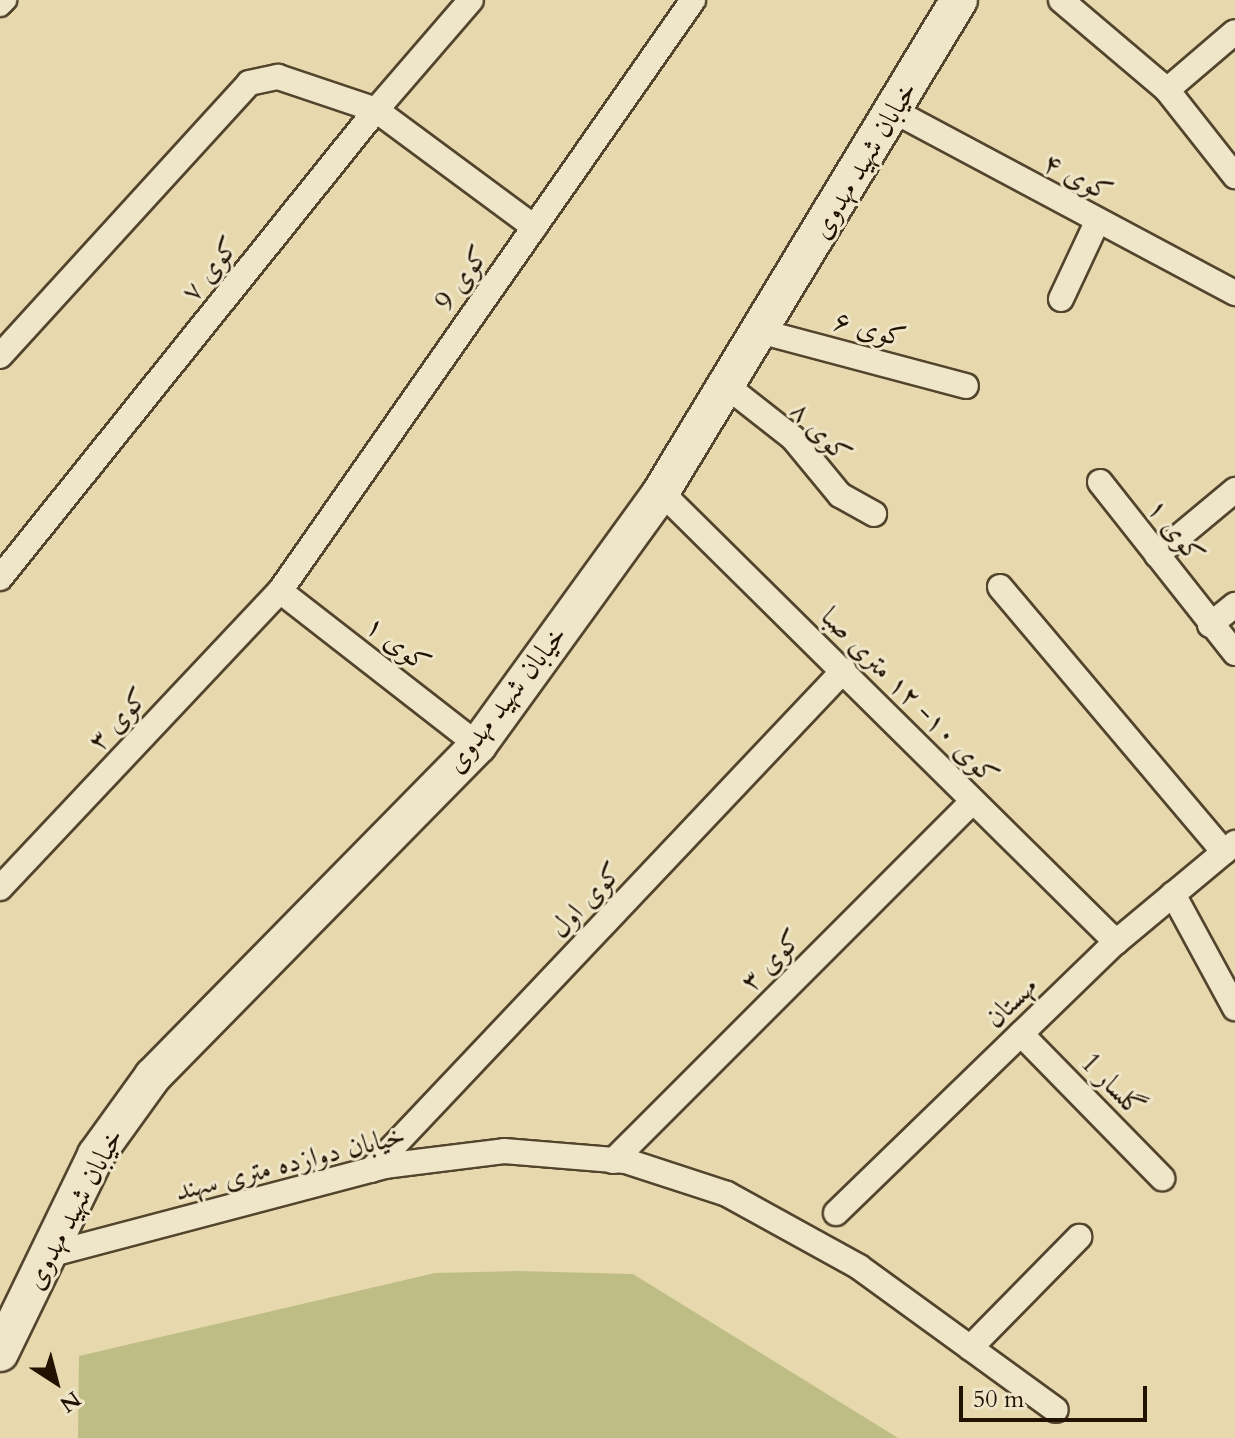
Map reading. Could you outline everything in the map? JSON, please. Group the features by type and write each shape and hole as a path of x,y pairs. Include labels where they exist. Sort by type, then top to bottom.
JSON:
{"street":[{"name":"کوی ۷","path":"0,578 376,110 471,0"},
{"name":"کوی 9","path":"280,591 693,0"},
{"name":"خیابان شهید مهدوی","path":"0,1353 96,1155 153,1076 478,745 661,492 728,387 959,0"},
{"path":"1061,0 1167,90 1235,176"},
{"path":"1167,90 1235,32"},
{"path":"0,356 249,83 278,77 376,110 534,227"},
{"name":"کوی ۴","path":"894,111 1235,293"},
{"path":"1061,299 1097,222"},
{"name":"کوی ۶","path":"759,331 966,386"},
{"name":"کوی ۸","path":"728,387 793,438 840,495 874,514"},
{"name":"کوی ۱","path":"1100,482 1235,653"},
{"path":"1157,555 1235,490"},
{"name":"کوی ۱۰- ۱۲ متری صبا","path":"661,492 1116,942"},
{"path":"1000,587 1230,847"},
{"name":"کوی ۱","path":"280,591 478,745"},
{"name":"کوی ۳","path":"0,888 280,591"},
{"path":"1210,625 1235,605"},
{"name":"کوی اول","path":"371,1170 844,670"},
{"name":"کوی ۳","path":"613,1161 972,802"},
{"name":"مهستان","path":"836,1213 1116,942 1230,847"},
{"path":"1173,894 1235,1008"},
{"name":"گلسار 1","path":"1021,1034 1162,1178"},
{"name":"خیابان دوازده متری سهند","path":"48,1255 371,1170 504,1151 613,1161 727,1194 859,1267 1056,1410"},
{"path":"970,1348 1079,1237"}],"green space":[{"path":"517,1271 633,1274 898,1438 78,1438 79,1356 435,1273"}]}
